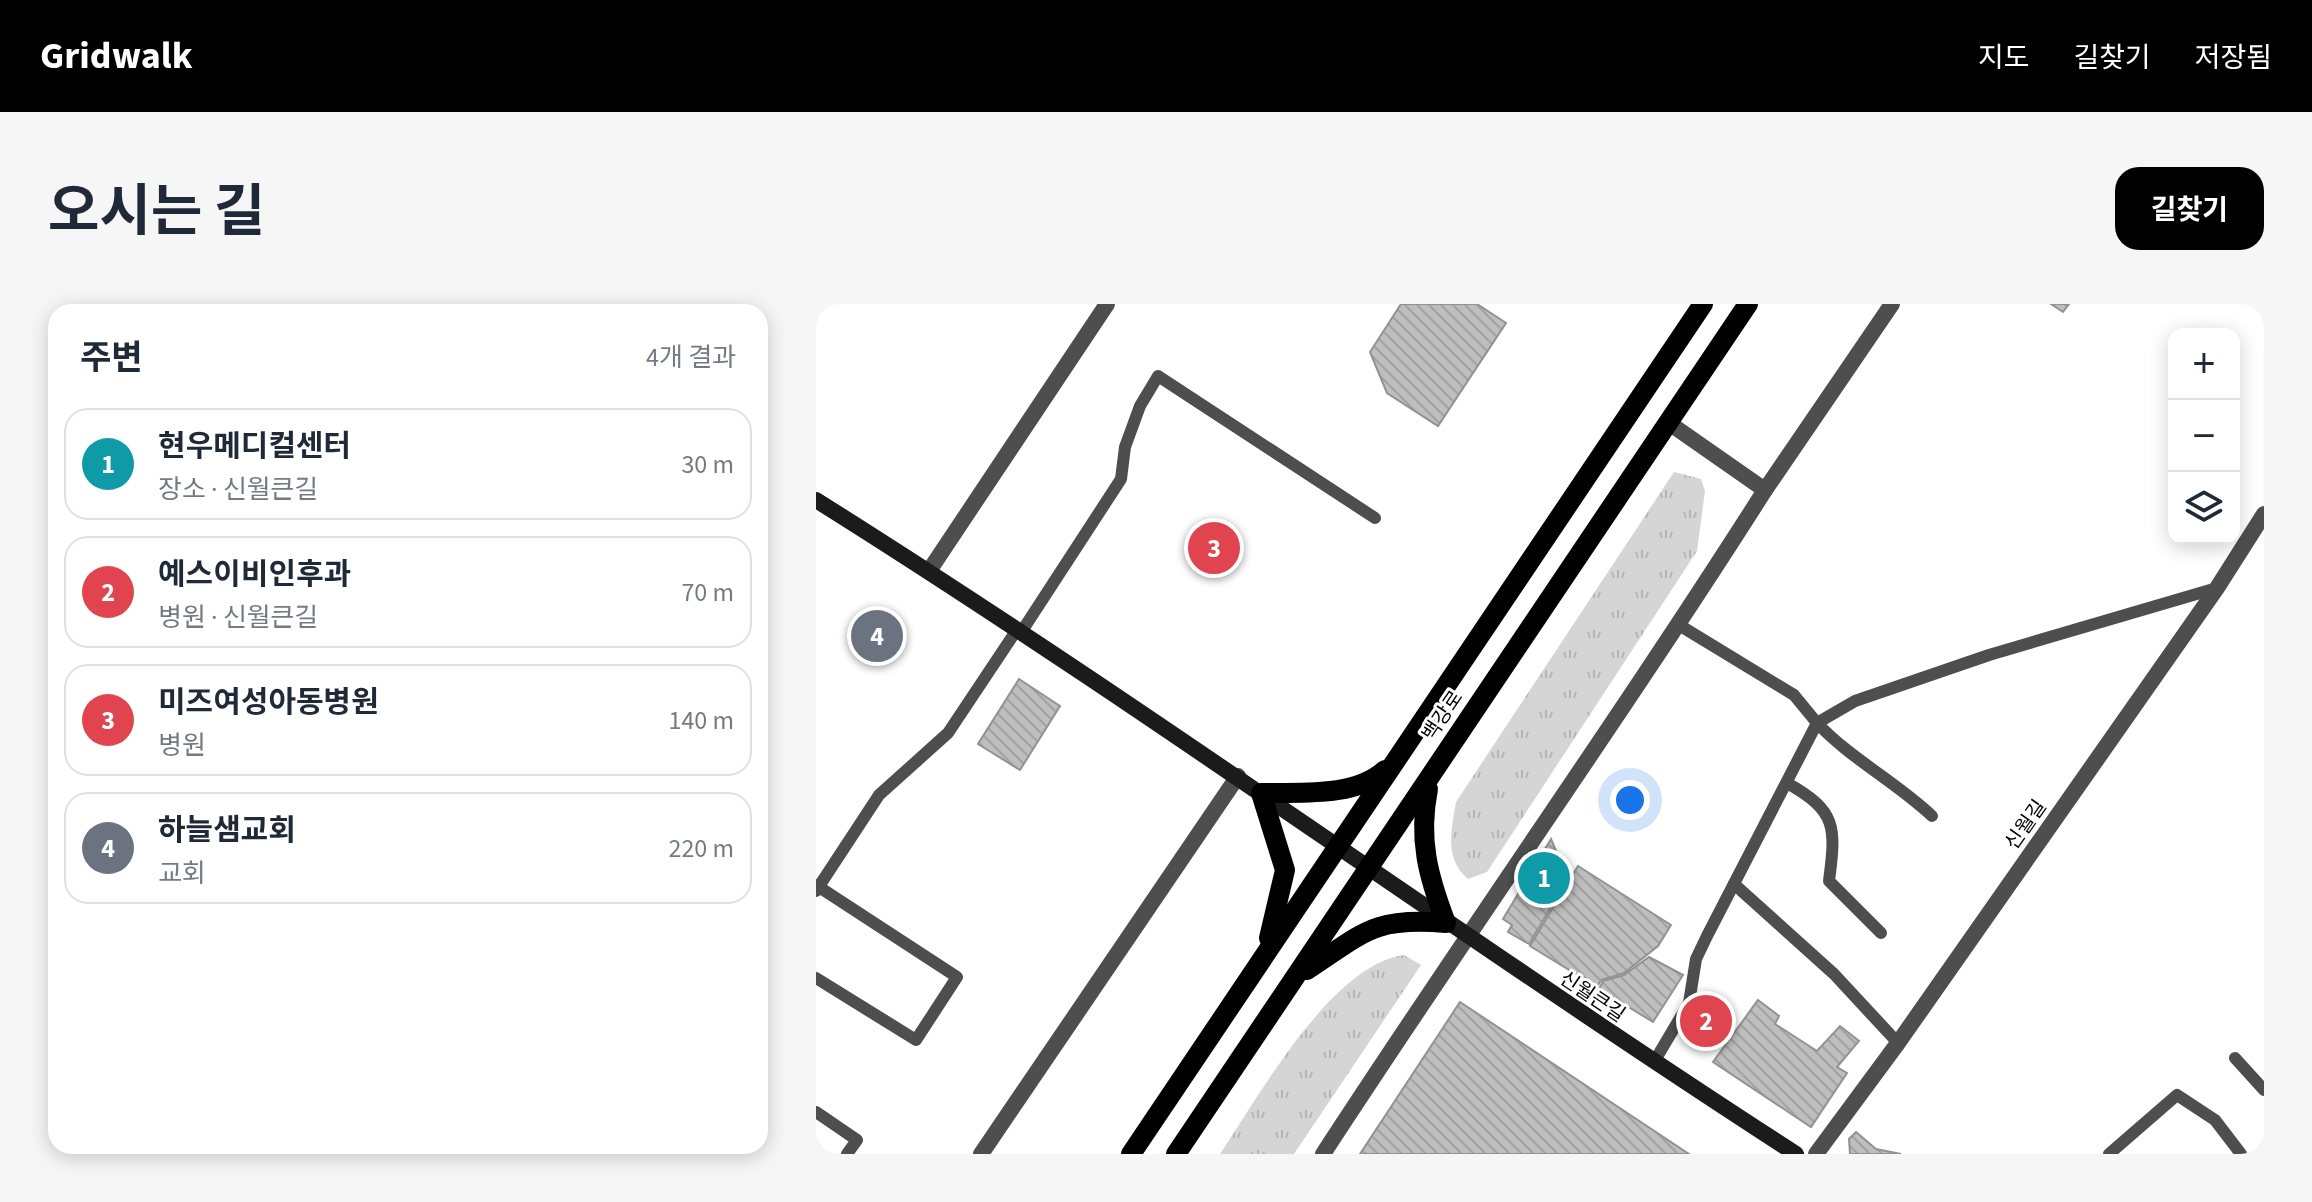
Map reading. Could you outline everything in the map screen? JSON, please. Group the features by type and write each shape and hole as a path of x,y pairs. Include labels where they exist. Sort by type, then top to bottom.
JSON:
{"main road":[{"name":"백강로","path":"1131,1154 1703,304"},
{"name":"백강로","path":"1176,1154 1748,304"},
{"path":"1266,951 1285,870 1261,793 1344,788 1379,775 1394,762"},
{"path":"1297,976 1375,925 1409,920 1446,923 1427,874 1423,849 1422,819 1431,778"}],"street":[{"path":"929,571 1107,304"},
{"path":"1323,1154 1465,936 1679,625 1765,490 1892,304"},
{"path":"1669,423 1765,490"},
{"name":"신월큰길","path":"816,500 1020,630 1238,776 1465,936 1796,1154"},
{"name":"신월길","path":"1816,1154 1898,1043 2217,588 2264,514"},
{"path":"981,1154 1238,776"}],"lane":[{"path":"816,978 916,1040 957,977 817,888 879,795 948,733 1121,479 1125,447 1140,406 1158,376 1375,518"},
{"path":"1654,1062 1689,1003 1696,959 1817,723 1855,701 1989,655 2217,588"},
{"path":"1679,625 1794,695 1838,745 1887,778 1932,816"},
{"path":"1787,783 1819,801 1835,838 1829,881 1881,933"},
{"path":"1734,884 1834,974 1898,1043"},
{"path":"2235,1058 2264,1090"},
{"path":"2109,1154 2177,1095 2215,1120 2241,1154"},
{"path":"816,1112 857,1140 847,1154"}],"green space":[{"path":"1674,472 1701,479 1705,491 1697,551 1487,872 1468,879 1460,871 1452,853 1451,834 1456,802"},
{"path":"1404,955 1421,965 1294,1154 1220,1154 1276,1068 1324,1007 1350,982 1377,964"}],"building":[{"path":"1401,304 1477,304 1506,323 1438,426 1387,393 1370,352"},
{"path":"2051,304 2069,304 2063,312"},
{"path":"1019,679 1060,706 1020,770 978,744"},
{"path":"1551,839 1561,863 1560,892 1529,944 1508,932 1512,925 1503,919"},
{"path":"1578,866 1671,925 1658,946 1624,973 1601,980 1597,987 1530,946"},
{"path":"1649,957 1683,975 1653,1022 1599,989 1603,981 1624,975"},
{"path":"1758,1000 1779,1016 1775,1024 1817,1051 1840,1026 1859,1041 1837,1067 1847,1073 1811,1127 1713,1062"},
{"path":"1460,1002 1689,1154 1360,1154"},
{"path":"1856,1132 1876,1149 1901,1154 1850,1154 1849,1139"}],"place":[{"name":"미즈여성아동병원","path":"1214,548"},
{"name":"하늘샘교회","path":"877,636"},
{"name":"현우메디컬센터","path":"1544,878"},
{"name":"예스이비인후과","path":"1706,1021"}]}
